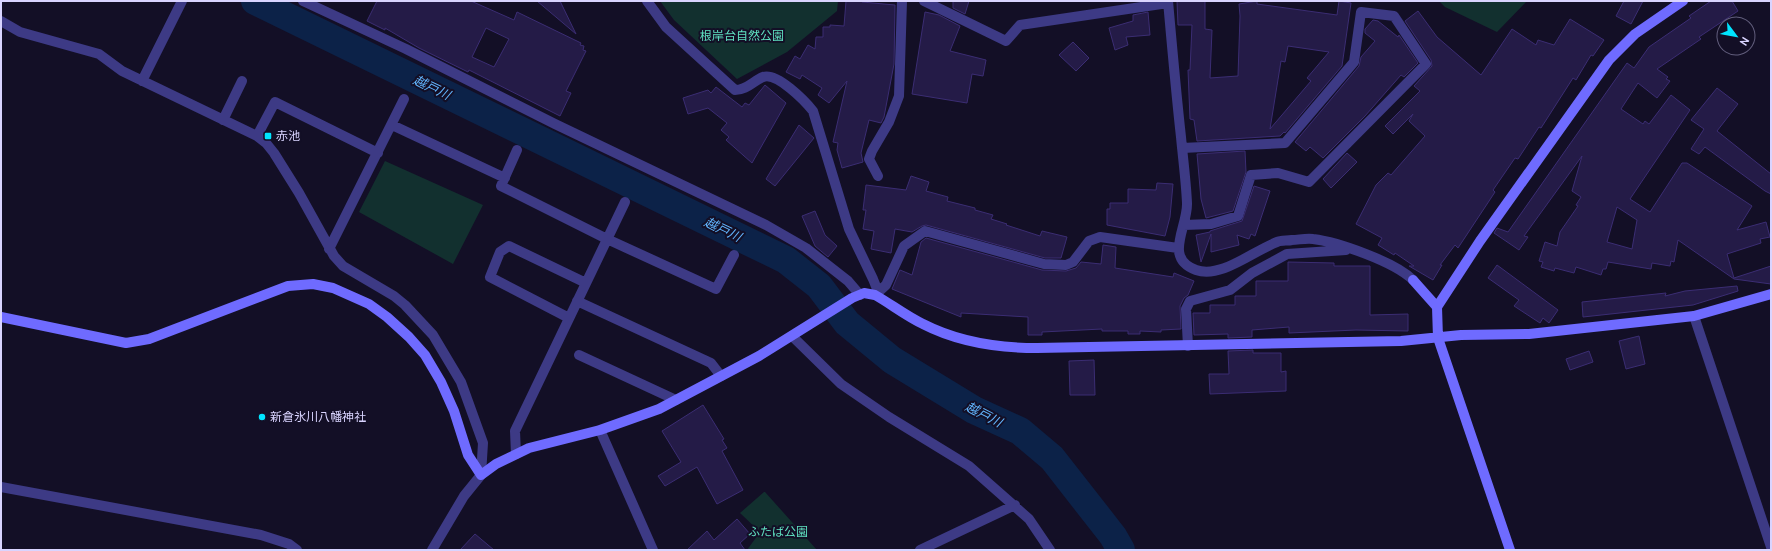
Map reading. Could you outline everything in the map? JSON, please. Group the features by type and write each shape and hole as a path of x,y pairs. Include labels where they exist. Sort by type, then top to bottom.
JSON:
{"street":[{"path":"142,81 182,1"},
{"path":"303,1 406,49 555,124 766,225 806,248 848,281 856,297"},
{"path":"647,1 666,27 735,90 742,90 765,76 776,78 806,101 814,111 849,229 877,289 875,295"},
{"path":"878,176 869,159 889,122 899,96 902,1"},
{"path":"924,1 1006,41 1020,24 1168,2 1187,205 1178,248 1179,256 1184,263 1194,269 1206,272 1218,271 1278,241 1310,239 1324,240 1355,250 1400,269 1437,307"},
{"path":"1510,550 1438,338 1437,307 1480,241 1609,60 1635,34 1683,1"},
{"path":"1182,148 1285,143 1354,62 1361,12 1394,16 1426,64 1309,182 1278,173 1251,175 1238,216 1211,224 1184,225"},
{"path":"1,21 20,32 99,54 122,71 257,136 266,143 299,193 329,249 343,266 394,296 405,305 433,335 461,382 483,443 481,475"},
{"path":"223,120 242,81"},
{"path":"329,249 404,99"},
{"path":"257,136 275,102 378,153"},
{"path":"392,125 504,178"},
{"path":"517,150 501,186 607,239 716,289 734,255"},
{"path":"516,454 515,431 625,202"},
{"path":"875,295 886,285 904,246 925,231 1051,265 1066,266 1073,262 1089,241 1100,237 1178,248"},
{"path":"569,318 490,277 500,252 509,246 586,283"},
{"path":"1188,346 1186,309 1190,301 1230,290 1252,273 1287,254 1355,250"},
{"path":"1,317 126,343 149,339 288,286 313,284 333,288 369,304 387,317 409,337 425,355 441,382 454,411 468,455 481,475"},
{"path":"432,550 464,496 481,475 496,464 528,448 600,430 659,409 792,336 864,293 875,295 933,329 992,346 1037,348 1401,341 1461,335 1536,334 1694,316 1771,294"},
{"path":"577,301 711,363 721,376"},
{"path":"1694,316 1771,547"},
{"path":"792,336 841,384 889,417 969,466 1015,505 1029,519 1050,550"},
{"path":"579,355 676,400"},
{"path":"600,430 653,550"},
{"path":"1,487 261,535 289,544 297,550"},
{"path":"920,550 1015,505"}],"green space":[{"name":"根岸台自然公園","path":"660,1 838,1 837,11 787,52 737,79 674,20"},
{"path":"1439,1 1527,1 1497,32 1445,7"},
{"path":"385,161 483,205 453,264 359,212"},
{"name":"ふたば公園","path":"764,492 817,550 747,550 760,532 740,513"}],"building":[{"path":"377,1 471,1 514,20 517,12 581,43 580,45 584,46 583,50 586,51 566,91 571,93 560,116 469,70 468,72 419,48 385,28 385,30 367,21","holes":["486,28 509,39 494,67 472,57"]},
{"path":"537,1 560,1 576,34"},
{"path":"846,1 862,1 895,5 894,64 884,117 881,123 869,120 861,153 863,162 842,168 837,150 838,143 833,142 847,81 829,103 818,95 822,88 802,75 800,79 786,72 795,56 800,59 808,45 815,49 816,37 823,37 823,27 830,27 830,25 844,26"},
{"path":"953,1 969,1 965,14 953,8"},
{"path":"1177,1 1205,1 1205,29 1212,30 1210,78 1238,76 1239,4 1257,1 1257,4 1337,15 1339,1 1351,3 1342,66 1285,133 1284,132 1280,136 1197,141 1194,120 1190,119 1188,70 1190,70 1192,25 1178,25","holes":["1288,46 1329,52 1307,78 1311,81 1270,129 1281,61 1285,62"]},
{"path":"1624,1 1643,1 1631,24 1616,16"},
{"path":"1711,1 1732,1 1738,11 1730,16 1716,16 1716,26 1699,37 1701,39 1657,69 1668,77 1666,79 1670,81 1657,98 1638,83 1621,109 1643,124 1645,121 1649,124 1671,95 1690,110 1630,199 1650,212 1682,163 1687,163 1752,206 1737,230 1766,222 1770,237 1760,239 1761,243 1727,254 1734,278 1771,266 1771,284 1734,279 1678,240 1674,262 1671,261 1670,266 1652,263 1651,269 1608,262 1606,269 1603,269 1601,275 1576,267 1574,273 1555,268 1554,271 1541,267 1543,262 1539,261 1545,242 1557,246 1560,232 1578,206 1576,205 1581,197 1572,191 1582,156 1524,236 1528,237 1519,250 1494,233 1497,228 1508,232 1627,63 1634,68 1649,47 1691,18 1689,16","holes":["1617,207 1637,220 1632,249 1607,242"]},
{"path":"1418,11 1437,37 1481,75 1512,29 1536,45 1538,40 1554,45 1570,19 1604,40 1593,56 1591,55 1576,80 1573,78 1541,128 1539,127 1518,159 1515,158 1493,190 1495,192 1458,248 1455,245 1440,265 1442,265 1433,280 1409,266 1414,266 1395,253 1394,255 1378,245 1382,238 1356,224 1376,185 1388,173 1391,175 1425,136 1409,121 1413,114 1393,134 1385,126 1420,91 1414,86 1432,66 1431,60 1405,21"},
{"path":"925,12 939,15 960,26 950,51 986,60 983,76 972,74 967,103 912,94"},
{"path":"1148,12 1150,35 1126,37 1128,45 1115,50 1109,28 1133,21 1133,15"},
{"path":"1373,20 1378,21 1398,37 1399,35 1418,63 1404,77 1401,75 1365,116 1323,158 1310,147 1306,151 1295,142 1359,66 1361,57 1375,41 1365,33 1365,29"},
{"path":"1073,42 1089,58 1076,71 1059,55"},
{"path":"765,85 786,103 752,163 726,140 729,137 721,130 727,123 708,108 688,114 683,98 708,90 711,93 716,87 742,107 745,103 749,105"},
{"path":"1717,88 1738,104 1717,131 1771,174 1771,194 1705,147 1699,154 1691,149 1704,129 1691,120"},
{"path":"799,125 814,138 775,186 766,179"},
{"path":"1245,151 1246,172 1233,211 1206,218 1201,199 1197,154"},
{"path":"1347,153 1357,162 1331,188 1323,179"},
{"path":"911,176 929,182 926,191 948,197 947,201 975,208 975,210 993,215 991,219 1007,224 1006,225 1040,236 1042,231 1067,237 1061,258 1045,258 926,225 912,232 895,229 891,253 871,249 874,231 863,229 866,210 863,210 866,185 906,190"},
{"path":"1157,183 1173,184 1170,217 1165,236 1107,225 1107,209 1110,209 1110,203 1128,203 1128,189 1156,190"},
{"path":"1254,186 1270,191 1255,236 1251,234 1249,239 1237,235 1239,245 1211,252 1211,234 1201,262 1196,235 1210,232 1242,221"},
{"path":"815,211 825,235 837,246 828,257 815,246 802,216"},
{"path":"926,238 1042,270 1066,271 1076,268 1081,262 1101,264 1103,245 1116,247 1115,268 1173,277 1174,273 1194,281 1188,295 1184,298 1180,306 1181,329 1161,330 1161,332 1140,331 1140,334 1128,334 1128,331 1102,331 1102,329 1042,332 1042,335 1028,335 1028,317 961,313 961,317 892,289 900,270 912,275 921,242"},
{"path":"1288,262 1334,263 1334,266 1370,266 1370,315 1408,314 1408,331 1356,330 1289,333 1289,327 1252,330 1252,337 1228,338 1228,334 1194,335 1193,313 1210,313 1210,305 1235,305 1235,296 1256,296 1256,281 1288,281"},
{"path":"1497,265 1558,310 1549,323 1543,318 1540,323 1514,306 1519,300 1488,278"},
{"path":"1737,286 1738,291 1693,305 1583,317 1582,302 1666,293 1665,296 1685,291"},
{"path":"1639,336 1645,364 1626,369 1619,341"},
{"path":"1253,350 1253,353 1281,353 1281,372 1286,371 1286,391 1210,394 1209,374 1229,374 1228,351"},
{"path":"1589,351 1593,362 1570,370 1566,359"},
{"path":"1094,360 1095,395 1070,395 1069,361"},
{"path":"703,405 724,439 722,440 727,448 722,451 743,490 717,504 697,467 665,486 658,476 681,462 662,431"},
{"path":"737,519 750,534 740,543 745,550 687,550 707,531 714,540"},
{"path":"475,534 494,550 460,550"}],"waterway":[{"name":"越戸川","path":"255,1 786,260 819,286 847,323 892,360 974,410 1020,431 1052,458 1113,536 1121,550"}],"place":[{"name":"赤池","path":"268,136"},
{"name":"新倉氷川八幡神社","path":"262,417"}]}
